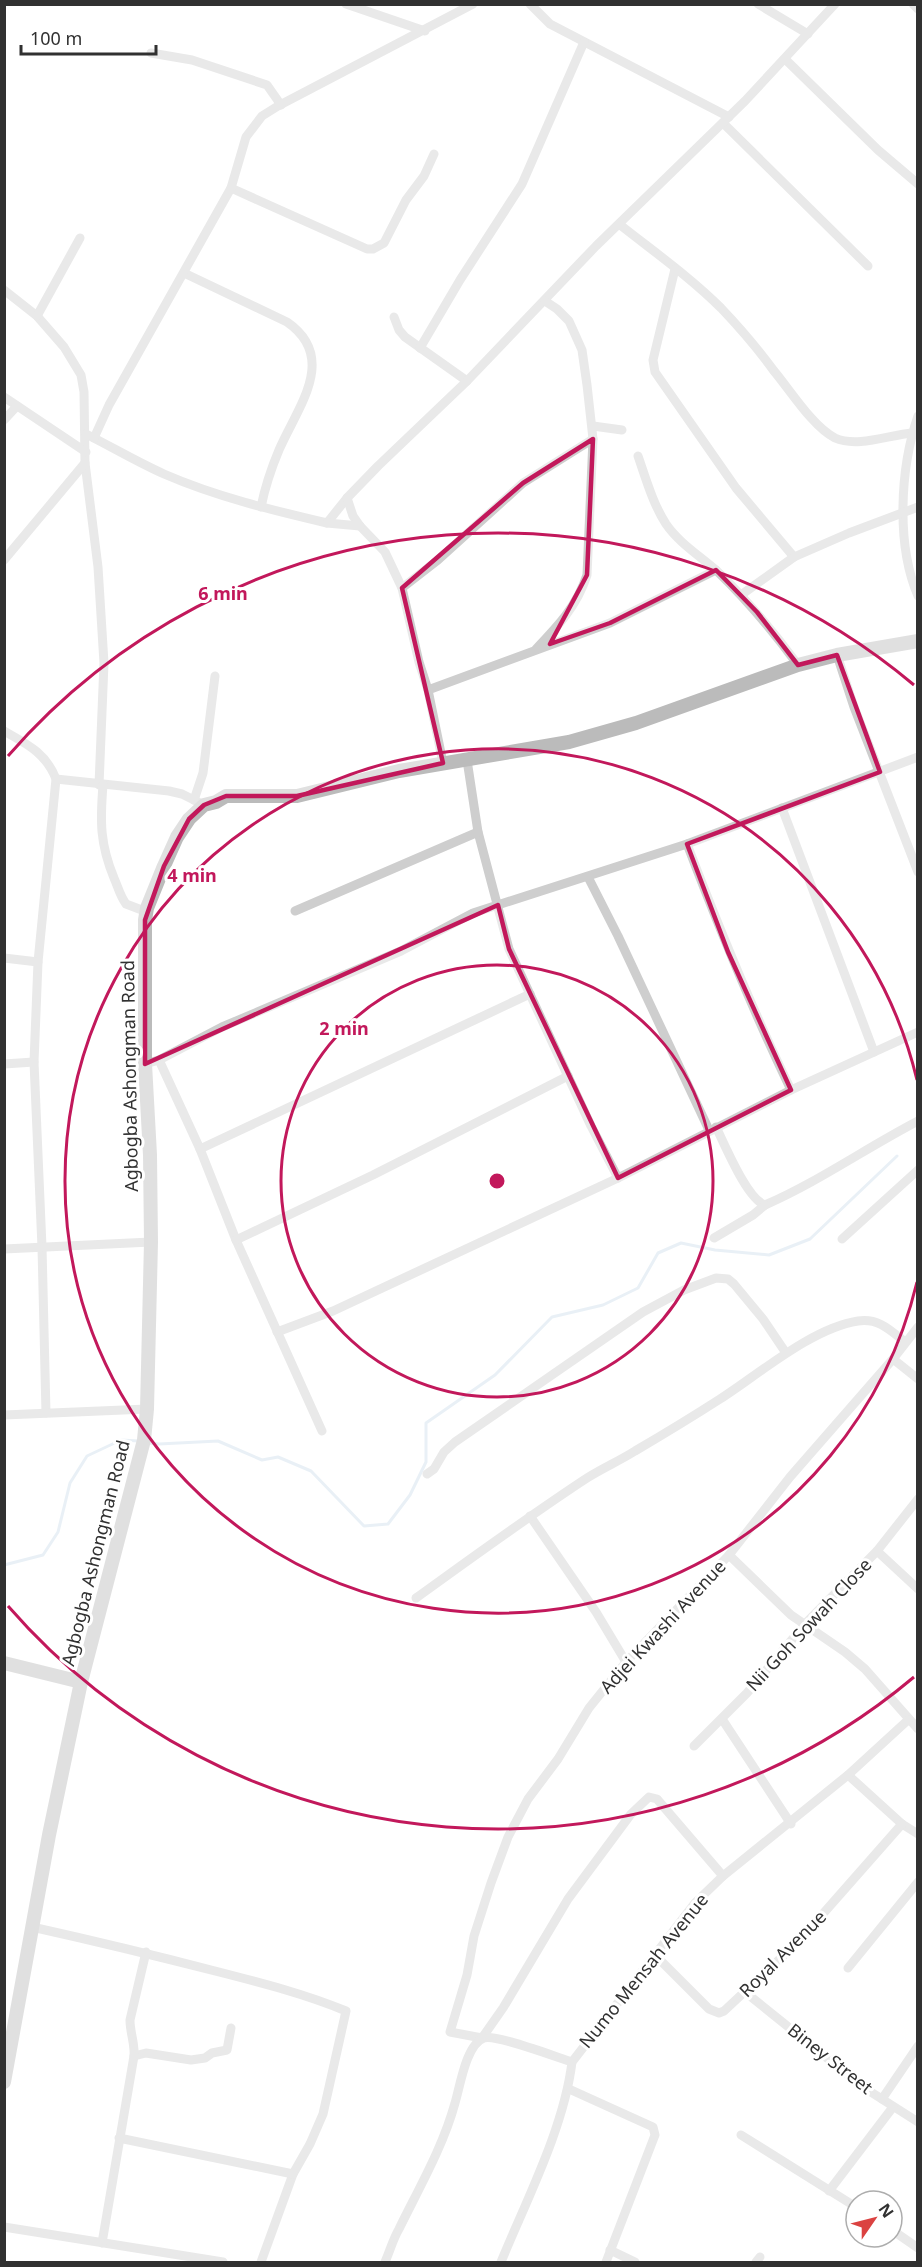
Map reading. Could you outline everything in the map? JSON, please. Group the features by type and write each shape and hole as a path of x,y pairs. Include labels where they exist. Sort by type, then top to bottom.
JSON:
{"street":[{"path":"346,4 425,31"},
{"path":"147,912 126,904 102,847 101,785 105,663 98,567 85,464 90,436 110,405 231,188 246,137 262,117 473,4"},
{"path":"530,4 550,24 726,120 868,266"},
{"path":"758,4 808,34"},
{"path":"327,523 347,498 467,381 619,224 726,120 835,4"},
{"path":"913,4 918,9"},
{"path":"420,348 460,280 522,184 584,42"},
{"path":"151,52 192,60 267,85 281,105"},
{"path":"785,59 878,150 918,184"},
{"path":"231,188 322,231 367,249 373,249 384,243 406,200 424,176 434,154"},
{"path":"619,224 720,307 811,417 836,439 862,441 912,433"},
{"path":"37,316 80,238"},
{"path":"675,269 653,360 654,372 736,488 794,557"},
{"path":"184,273 287,322 296,328 307,342 312,369 310,384 279,449 266,483 261,507"},
{"path":"4,290 37,316 64,347 81,375 90,436"},
{"path":"536,649 567,617 580,595 587,575 592,439 582,350 569,321 545,301"},
{"path":"394,317 399,330 467,381"},
{"path":"4,397 86,452"},
{"path":"4,420 17,406"},
{"path":"918,416 912,433 903,511 905,551 910,579 918,596"},
{"path":"592,426 622,430"},
{"path":"90,436 163,474 227,498 327,523 360,526"},
{"path":"402,588 438,560 524,483 592,439"},
{"path":"638,456 666,525 741,595 798,665"},
{"path":"4,560 85,464"},
{"path":"347,498 353,516 385,552 402,588 419,662 428,690 443,763"},
{"path":"741,595 794,557 903,511 918,507"},
{"path":"428,690 610,624 716,570"},
{"path":"56,779 169,791 199,802 216,802 226,796 297,796 368,778 443,763 569,742 614,730 798,665 837,655 918,641"},
{"path":"837,655 918,872"},
{"path":"199,802 215,676"},
{"path":"4,731 35,748 46,758 56,779 38,962 34,1062 46,1413"},
{"path":"145,1064 159,1060 222,1027 400,951 472,913 687,844 918,757"},
{"path":"467,760 478,832 509,949 591,1126 618,1178"},
{"name":"Agbogba Ashongman Road","path":"4,2082 32,1927 81,1682 144,1440 147,1409 151,1242 150,1155 145,1064 147,912 177,837 199,802"},
{"path":"782,808 874,1052"},
{"path":"296,911 478,832"},
{"path":"687,844 732,961 791,1090"},
{"path":"588,877 712,1129 750,1191 759,1203 765,1205"},
{"path":"4,958 38,962"},
{"path":"200,1149 530,994"},
{"path":"277,1332 333,1311 618,1178 791,1090 918,1032"},
{"path":"159,1060 200,1149 236,1240 322,1431"},
{"path":"4,1064 34,1062"},
{"path":"236,1240 373,1176 568,1076"},
{"path":"714,1238 753,1215 765,1205 807,1186 883,1139 918,1121"},
{"path":"842,1239 918,1170"},
{"path":"4,1249 151,1242"},
{"path":"427,1474 455,1442 643,1312 684,1290 716,1278 728,1280 734,1284 763,1319 786,1353"},
{"path":"416,1598 590,1476 634,1452 746,1383 786,1353 841,1325 859,1321 872,1321 884,1325 905,1342"},
{"name":"Adjei Kwashi Avenue","path":"482,2038 450,2032 490,1883 508,1837 528,1799 558,1759 589,1708 626,1662 729,1555 790,1477 918,1327"},
{"path":"893,1359 918,1379"},
{"path":"4,1415 147,1409"},
{"name":"Nii Goh Sowah Close","path":"694,1746 747,1693 806,1623 878,1551 918,1499"},
{"path":"530,1516 596,1612 626,1662"},
{"path":"878,1551 918,1589"},
{"path":"729,1555 791,1615 806,1623 865,1670 918,1729"},
{"path":"4,1663 81,1682"},
{"path":"722,1719 791,1824"},
{"name":"Numo Mensah Avenue","path":"501,2262 569,2089 572,2062 695,1903 723,1876 791,1824 908,1720"},
{"path":"848,1775 902,1824 918,1834"},
{"path":"385,2262 443,2137 471,2052 503,2008 568,1899 641,1802 649,1797 657,1799 723,1876"},
{"name":"Royal Avenue","path":"654,1954 709,2009 719,2013 724,2011 800,1941 902,1824"},
{"path":"848,1968 918,1882"},
{"path":"32,1927 146,1952 313,1997 346,2011 323,2114 293,2174 261,2262"},
{"path":"102,2243 134,2056 135,2044 130,2030 130,2020 146,1952"},
{"name":"Biney Street","path":"746,1992 863,2087 918,2122"},
{"path":"134,2056 146,2053 191,2060 205,2058 212,2053 227,2050 231,2028"},
{"path":"482,2038 498,2038 572,2062"},
{"path":"882,2099 918,2046"},
{"path":"569,2089 652,2127 655,2131 606,2262"},
{"path":"829,2190 893,2107"},
{"path":"741,2135 844,2199"},
{"path":"119,2138 293,2174"},
{"path":"4,2227 223,2262"},
{"path":"904,2238 918,2248"},
{"path":"610,2250 635,2262"}],"highlighted area":[{"path":"593,439 587,575 550,644 610,623 716,570 757,612 798,665 837,655 880,772 687,844 728,952 791,1090 618,1178 509,949 498,905 145,1064 145,920 164,866 189,819 204,805 226,796 297,796 443,763 402,588 523,483"}],"waterway":[{"path":"148,1443 218,1441 262,1460 278,1457 311,1471 364,1526 388,1524 410,1495 426,1462 426,1423 495,1375 552,1317 603,1305 638,1288 658,1253 681,1243 715,1250 769,1255 810,1239 897,1156"},
{"path":"4,1565 43,1555 58,1532 70,1483 87,1456 121,1440 139,1441"}]}
